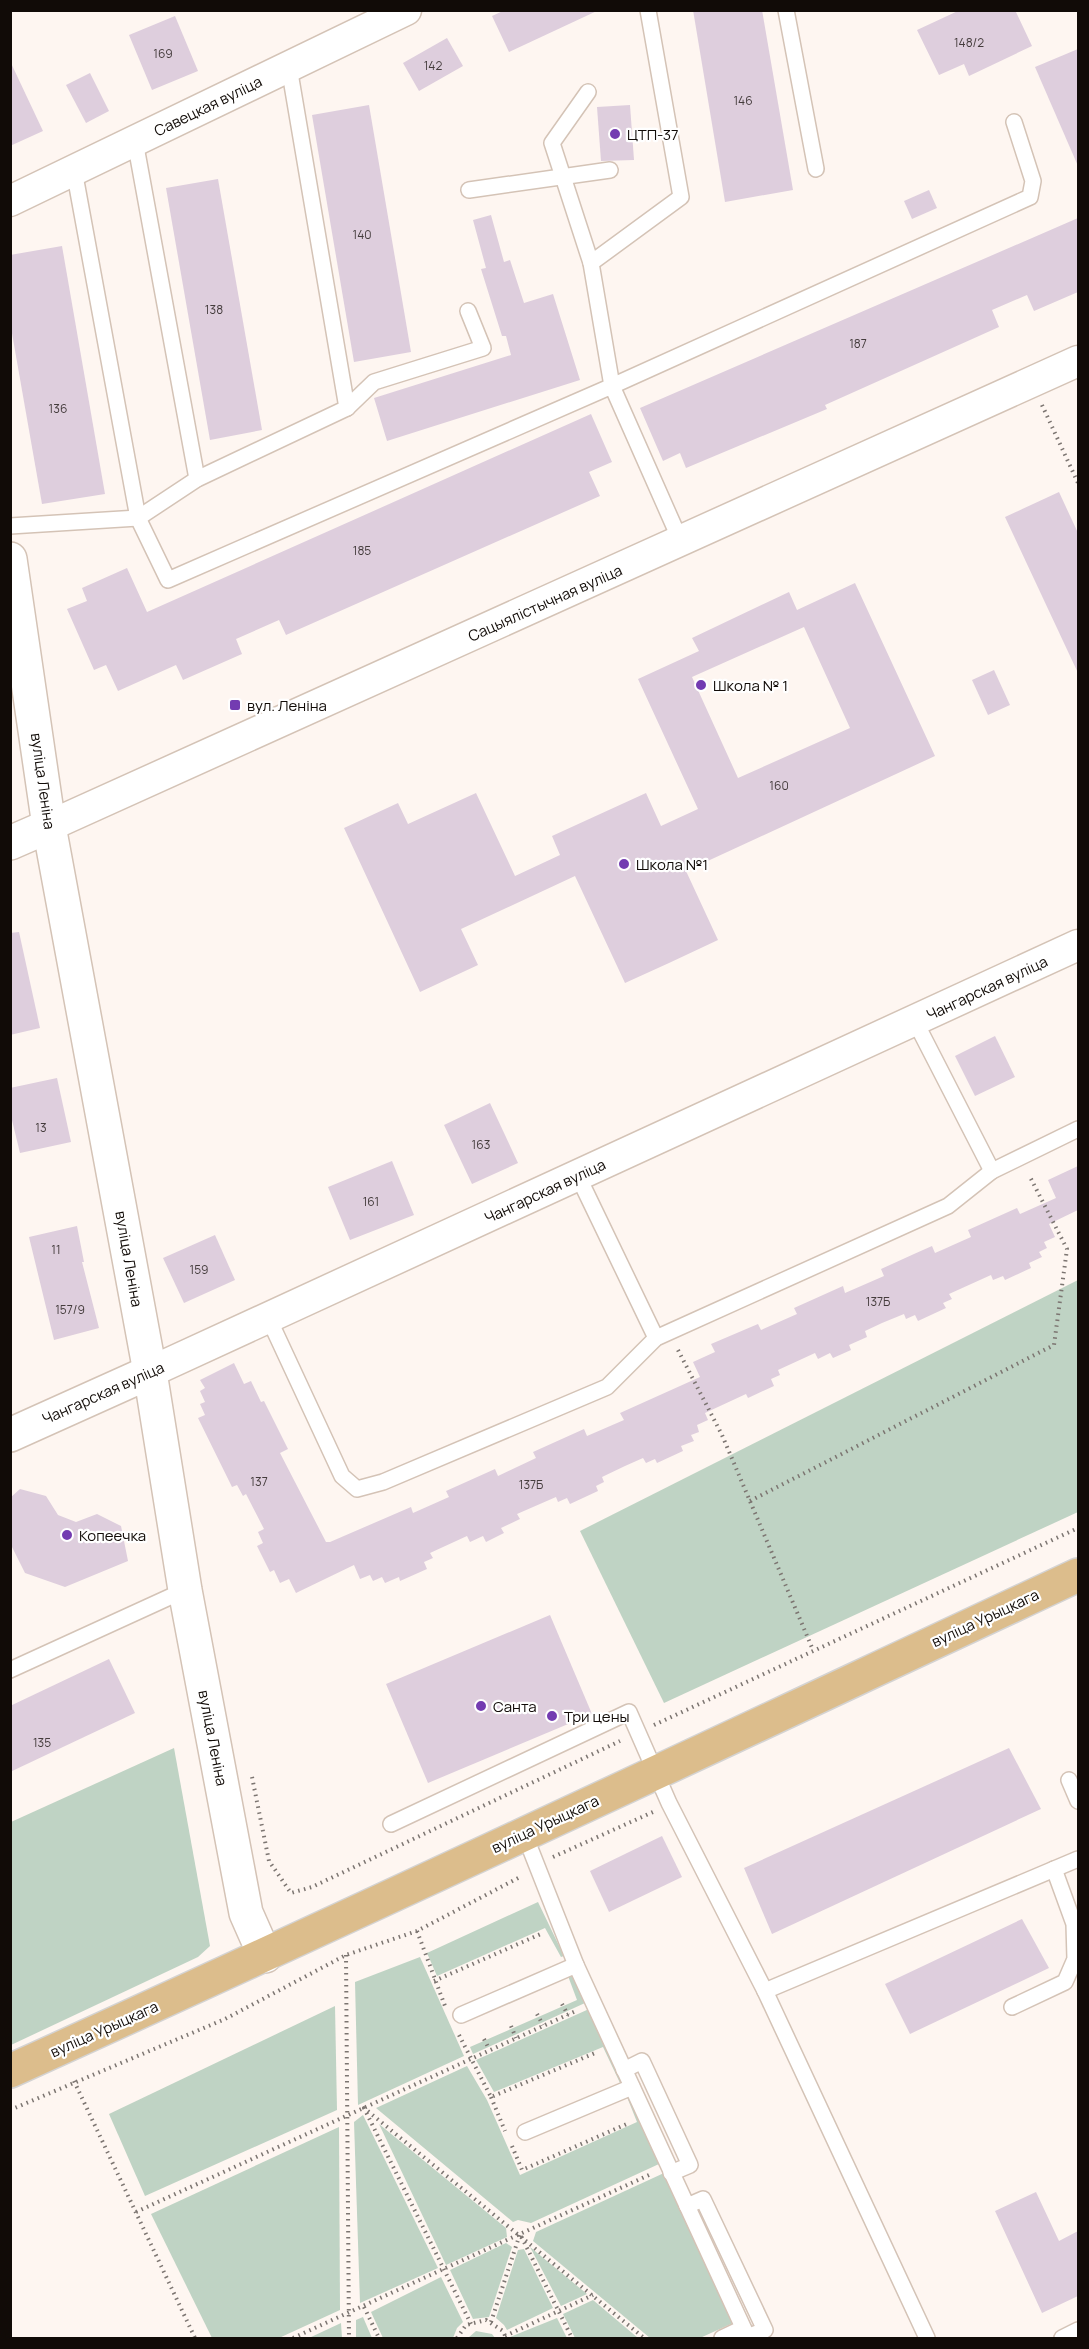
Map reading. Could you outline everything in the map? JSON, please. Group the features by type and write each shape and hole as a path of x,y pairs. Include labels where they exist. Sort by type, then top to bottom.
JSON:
{"main road":[{"name":"вуліца Леніна","path":"10,559 49,826 150,1372 185,1590 246,1913 264,1956"},
{"name":"Сацыялістычная вуліца","path":"10,843 49,826"},
{"name":"Чангарская вуліца","path":"10,1435 150,1372"},
{"name":"вуліца Урыцкага","path":"10,2071 334,1925 524,1833 1078,1575"}],"street":[{"name":"Савецкая вуліца","path":"10,201 406,10"},
{"name":"Сацыялістычная вуліца","path":"49,826 1078,361"},
{"name":"Чангарская вуліца","path":"150,1372 270,1319 1078,945"}],"lane":[{"path":"591,263 681,197 648,10"},
{"path":"786,10 816,169"},
{"path":"289,67 347,408"},
{"path":"588,92 552,143 591,263 612,386 681,542"},
{"path":"74,170 138,518 168,580 612,386 1030,197 1034,181 1014,122"},
{"path":"135,141 196,479"},
{"path":"469,190 610,170"},
{"path":"10,526 138,518 196,479 347,408 374,382 483,348 468,310"},
{"path":"915,1021 992,1171"},
{"path":"270,1319 342,1476 357,1489 383,1482 607,1387 663,1335 948,1206 992,1171 1078,1129"},
{"path":"578,1176 663,1335"},
{"path":"10,1670 185,1590"},
{"path":"391,1824 629,1712 669,1803 765,1991 927,2338"},
{"path":"1069,1780 1078,1801"},
{"path":"524,1833 537,1864 570,1967 624,2070 626,2089 669,2169 746,2335"},
{"path":"765,1991 1078,1859"},
{"path":"1012,2007 1065,1982 1075,1959 1074,1924 1054,1869"},
{"path":"455,2018 570,1967"},
{"path":"624,2070 642,2061 690,2165 669,2169"},
{"path":"525,2132 626,2089"},
{"path":"687,2206 703,2199 765,2330 722,2338"},
{"path":"1062,2338 1078,2330"}],"path":[{"path":"1032,382 1078,483"},
{"path":"750,1501 1054,1345 1067,1249 1020,1157"},
{"path":"663,1335 722,1435 813,1650"},
{"path":"251,1770 268,1861 291,1893 312,1887 638,1732 1078,1528"},
{"path":"10,2110 225,2019 346,1955 417,1931 531,1871 537,1864 669,1803"},
{"path":"417,1931 434,1982 455,2018 470,2058 491,2097 522,2170 634,2121 626,2089"},
{"path":"136,2212 581,2009 570,1967 546,1932 434,1982"},
{"path":"346,1955 349,2338"},
{"path":"562,2004 568,2015"},
{"path":"537,2014 543,2025"},
{"path":"511,2026 516,2038"},
{"path":"484,2038 489,2049"},
{"path":"491,2097 602,2050"},
{"path":"74,2081 195,2338"},
{"path":"364,2108 644,2338"},
{"path":"364,2108 471,2324"},
{"path":"293,2338 669,2169"},
{"path":"520,2234 572,2338"},
{"path":"490,2322 520,2234"},
{"path":"457,2338 466,2325 486,2320 503,2331 506,2337 593,2295"},
{"path":"364,2307 379,2338"}],"green space":[{"path":"1078,1280 1078,1512 664,1703 580,1531"},
{"path":"174,1748 210,1946 198,1957 11,2045 11,1822"},
{"path":"538,1902 564,1956 561,1957 545,1928 437,1976 427,1953"},
{"path":"420,1957 464,2056 358,2105 355,1982"},
{"path":"573,1974 585,2003 473,2054 470,2047 577,2000 568,1976"},
{"path":"335,2006 337,2110 145,2196 109,2114"},
{"path":"589,2009 622,2082 620,2083 603,2047 494,2092 476,2060"},
{"path":"467,2066 487,2100 520,2175 637,2122 627,2097 630,2096 659,2164 531,2223 518,2220 513,2222 376,2108"},
{"path":"363,2115 438,2268 360,2303 354,2122"},
{"path":"379,2124 506,2228 507,2237 446,2265"},
{"path":"339,2127 340,2310 279,2338 212,2338 151,2214"},
{"path":"664,2173 733,2323 700,2338 650,2338 533,2241 536,2232"},
{"path":"506,2243 512,2247 489,2317 473,2319 450,2270"},
{"path":"530,2247 587,2294 561,2306"},
{"path":"524,2249 553,2308 507,2330 496,2318 518,2250"},
{"path":"441,2277 463,2322 457,2328 453,2338 383,2338 371,2312"},
{"path":"593,2300 638,2338 575,2338 563,2314"},
{"path":"363,2317 372,2338 356,2338 356,2320"},
{"path":"557,2318 567,2338 510,2338 510,2337"},
{"path":"341,2323 342,2338 309,2338"},
{"path":"476,2331 492,2334 495,2338 468,2338"}],"building":[{"path":"505,10 599,10 509,52 492,16"},
{"path":"693,10 762,10 793,190 725,202"},
{"path":"960,10 1015,10 1032,46 969,76 964,64 939,75 917,30"},
{"path":"175,16 198,71 152,90 129,35"},
{"path":"447,38 463,66 419,91 403,63"},
{"path":"1078,49 1078,166 1035,67"},
{"path":"10,61 43,131 10,146"},
{"path":"90,73 109,111 86,123 66,85"},
{"path":"369,105 411,352 354,362 312,115"},
{"name":"ЦТП-37","path":"630,105 634,160 601,161 597,107"},
{"path":"218,179 262,430 210,440 166,188"},
{"path":"929,190 937,208 912,219 904,201"},
{"path":"491,215 504,262 510,260 524,303 553,294 580,380 387,441 374,398 511,355 506,336 502,336 481,269 486,268 473,220"},
{"path":"1078,218 1078,292 1034,311 1027,295 992,310 999,327 825,405 827,409 686,468 680,453 663,461 640,408"},
{"path":"62,246 105,494 42,504 10,322 10,255"},
{"path":"591,414 612,462 589,472 600,496 286,635 279,620 236,639 242,654 183,680 176,665 118,691 106,665 94,670 67,609 87,601 82,588 127,568 147,612"},
{"path":"1059,492 1078,533 1078,673 1005,517"},
{"path":"855,583 935,756 686,871 718,940 669,963 625,983 575,876 461,929 478,965 420,992 344,828 398,803 408,824 476,793 515,876 560,855 552,836 646,793 661,826 698,809 638,679 699,651 692,638 789,592 797,610","holes":["804,627 850,728 738,778 692,677"]},
{"path":"994,670 1010,705 988,715 972,680"},
{"path":"19,932 40,1028 10,1035 10,933"},
{"path":"995,1036 1015,1077 975,1096 955,1056"},
{"path":"57,1078 71,1142 20,1153 10,1112 10,1088"},
{"path":"490,1103 518,1163 472,1184 444,1125"},
{"path":"392,1161 414,1215 350,1240 328,1187"},
{"path":"1078,1166 1078,1210 1049,1224 1055,1237 1044,1242 1047,1248 1039,1252 1042,1257 1029,1263 1031,1268 1005,1280 1003,1276 993,1280 991,1275 949,1294 952,1299 943,1303 946,1308 918,1321 915,1315 906,1319 904,1314 882,1323 865,1331 867,1337 849,1345 851,1350 833,1358 830,1353 818,1359 815,1353 778,1370 780,1375 771,1379 774,1386 748,1398 746,1394 705,1413 708,1420 697,1425 699,1432 691,1435 694,1441 681,1446 683,1451 657,1463 655,1459 646,1463 643,1458 625,1466 602,1477 604,1482 596,1486 598,1491 570,1504 567,1498 558,1502 556,1497 517,1514 520,1519 501,1528 504,1533 486,1542 483,1536 470,1542 467,1536 430,1553 433,1558 424,1562 427,1569 400,1581 399,1577 385,1583 382,1577 373,1581 370,1575 360,1579 354,1565 296,1593 289,1579 280,1583 274,1570 270,1572 257,1546 263,1543 258,1532 264,1529 246,1494 243,1496 237,1485 232,1487 198,1418 205,1415 200,1404 205,1402 200,1391 205,1388 200,1380 234,1363 244,1384 251,1381 261,1402 264,1401 288,1449 280,1453 326,1542 330,1542 411,1507 413,1513 449,1497 446,1491 495,1469 498,1476 536,1458 533,1452 584,1429 587,1436 624,1420 620,1413 700,1377 693,1362 715,1352 711,1344 758,1324 761,1330 797,1314 794,1308 843,1286 845,1293 884,1276 881,1269 914,1254 932,1246 935,1253 971,1237 968,1230 1017,1208 1020,1214 1056,1198 1048,1180"},
{"path":"77,1226 84,1262 82,1262 99,1328 54,1340 29,1237"},
{"path":"215,1235 235,1280 184,1303 163,1258"},
{"name":"Копеечка","path":"20,1489 46,1496 58,1515 76,1522 97,1514 121,1526 128,1561 65,1587 25,1573 10,1543 10,1498"},
{"path":"550,1615 592,1714 428,1783 386,1684"},
{"path":"109,1659 135,1713 10,1772 10,1706"},
{"path":"1009,1748 1041,1809 772,1934 744,1868"},
{"path":"662,1836 682,1877 609,1912 590,1871"},
{"path":"1022,1919 1049,1968 910,2034 885,1984"},
{"path":"1036,2192 1059,2241 1078,2231 1078,2296 1042,2313 995,2211"}],"place":[{"name":"ЦТП-37","path":"615,134"},
{"name":"Школа № 1","path":"701,685"},
{"name":"вул. Леніна","path":"235,705"},
{"name":"Школа №1","path":"624,864"},
{"name":"Копеечка","path":"67,1535"},
{"name":"Санта","path":"481,1706"},
{"name":"Три цены","path":"552,1716"}]}
